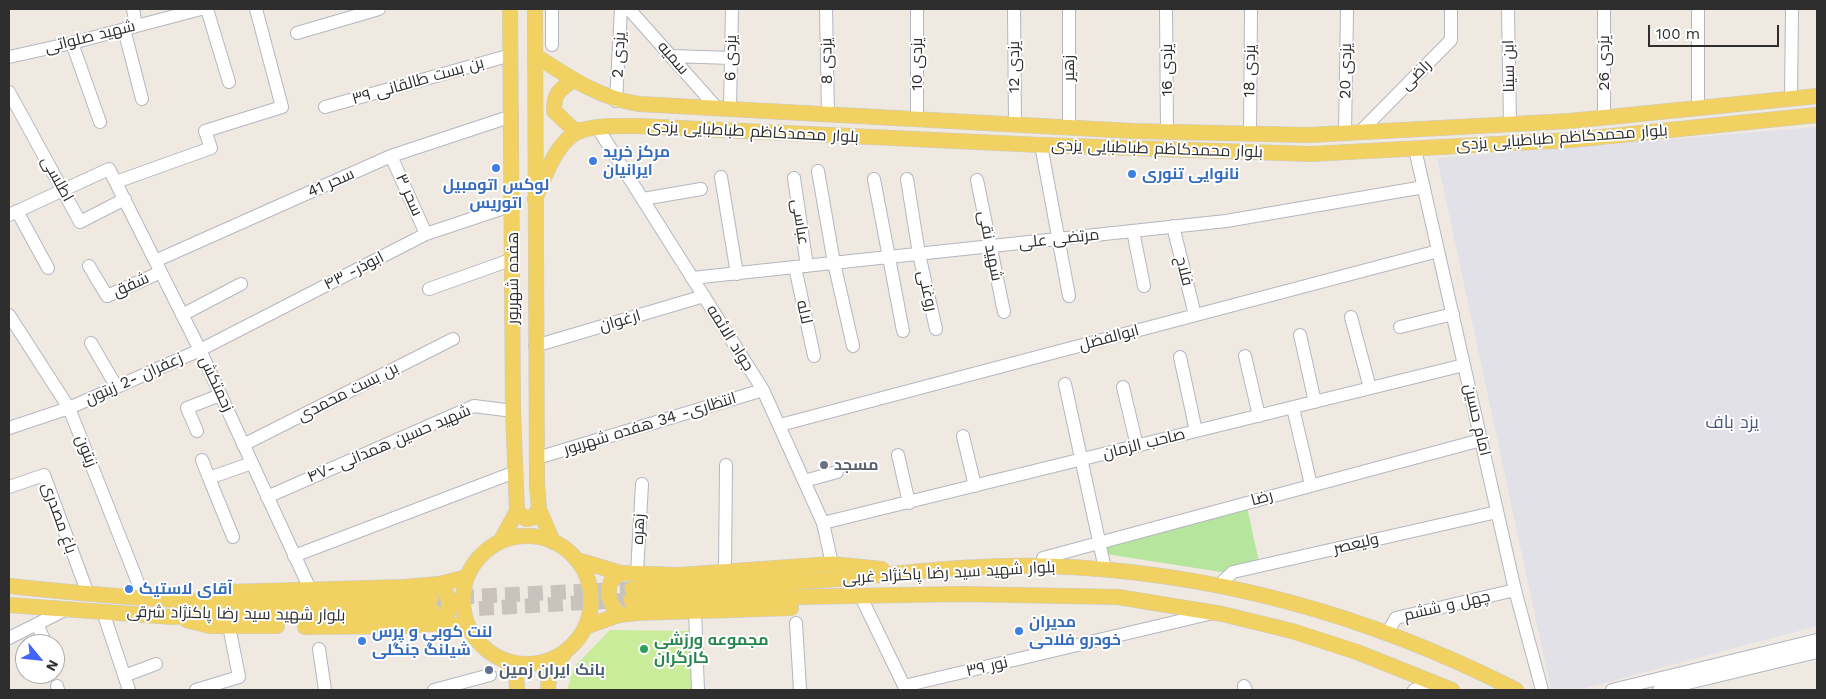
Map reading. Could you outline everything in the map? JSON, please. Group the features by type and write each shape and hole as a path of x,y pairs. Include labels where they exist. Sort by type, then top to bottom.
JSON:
{"main road":[{"name":"هفده شهریور","path":"510,9 513,205 513,411 517,511"},
{"name":"هفده شهریور","path":"535,9 537,458 539,509 553,542"},
{"name":"بلوار محمدکاظم طباطبایی یزدی","path":"536,56 573,80 616,101 639,104 723,107 1132,131 1309,135 1352,133 1604,117 1817,96"},
{"path":"573,80 561,89 554,98 554,111 574,130 580,130"},
{"name":"بلوار محمدکاظم طباطبایی یزدی","path":"580,130 597,127 638,126 1132,149 1311,154 1572,140 1817,115"},
{"path":"535,198 551,164 565,142 580,130"},
{"path":"1132,131 1132,149"},
{"path":"500,542 517,511 526,519 532,518 539,509"},
{"path":"548,690 549,674 568,650 585,627 590,610 590,592 586,575 577,560 553,542 526,537 500,542 486,551 475,563 467,577 463,594 464,612 469,628 478,642 490,654 505,661 527,664 548,661 568,650"},
{"path":"577,560 621,572 679,575 832,564 874,567 895,573"},
{"name":"بلوار شهید سید رضا پاکنژاد غربی","path":"861,597 632,595 895,573 1021,566 1105,569 1191,579 1300,604 1387,633 1460,662 1516,690"},
{"path":"619,615 612,606 609,595 611,581 621,572"},
{"path":"173,598 217,592 439,584 467,577"},
{"path":"435,610 447,617 450,602 448,595 439,584"},
{"name":"بلوار شهید سید رضا پاکنژاد شرقی","path":"9,586 144,598 316,603 435,610"},
{"path":"585,627 619,615 829,606 861,597 1010,594 1108,596 1216,613 1292,631 1329,643 1452,690"},
{"name":"بلوار شهید سید رضا پاکنژاد شرقی","path":"9,605 170,616 203,614 314,617 435,610"},
{"path":"170,616 210,626 340,628 435,610 469,628"},
{"path":"505,661 516,672 517,690"}],"street":[{"path":"133,9 130,28 142,99"},
{"name":"شهید صلواتی","path":"9,57 72,43 201,9"},
{"path":"207,9 229,82"},
{"path":"48,268 13,213 109,170 116,182 211,148 205,131 282,107 256,9"},
{"path":"296,33 379,9"},
{"path":"552,9 552,45"},
{"name":"یزدی 2","path":"616,101 621,9"},
{"name":"یزدی 6","path":"723,107 731,58 732,9"},
{"name":"یزدی 8","path":"826,9 828,114"},
{"name":"یزدی 10","path":"917,9 918,119"},
{"name":"یزدی 12","path":"1014,9 1014,124"},
{"name":"زهیر","path":"1069,9 1069,127"},
{"name":"یزدی 16","path":"1166,9 1167,132"},
{"name":"یزدی 18","path":"1250,134 1251,9"},
{"name":"یزدی 20","path":"1347,9 1352,133"},
{"name":"راضی","path":"1352,133 1451,40 1451,9"},
{"name":"ابن سینا","path":"1508,9 1510,124"},
{"name":"یزدی 26","path":"1604,9 1604,117"},
{"path":"1698,9 1698,108"},
{"path":"1791,98 1792,9"},
{"name":"سمیه","path":"634,11 672,56 723,107"},
{"path":"72,43 100,122"},
{"name":"بن‌ بست طالقانی ۳۹","path":"325,107 511,55"},
{"path":"672,56 731,58"},
{"name":"اطلسی","path":"9,92 80,222 125,199"},
{"name":"سحر 41","path":"158,266 391,156 512,116"},
{"name":"جواد الائمه","path":"597,127 763,390 823,523 832,564"},
{"path":"1041,145 1069,296"},
{"name":"امام حسین","path":"1415,148 1515,590 1542,690"},
{"name":"سحر ۳","path":"391,156 426,234"},
{"path":"818,171 834,263 853,346"},
{"path":"721,178 737,274"},
{"name":"عباسی","path":"794,178 801,267"},
{"path":"874,179 903,331"},
{"name":"روغنی","path":"907,179 919,254 936,329"},
{"name":"شهید نقی","path":"977,180 1004,312"},
{"name":"زحمتکش","path":"116,182 200,350 310,589"},
{"name":"مرتضی علی","path":"692,278 1226,221 1424,187"},
{"path":"643,199 701,189"},
{"name":"ابوذر- ۴۳","path":"200,350 426,234 513,205"},
{"name":"فلاح","path":"1173,226 1195,316"},
{"path":"1133,231 1144,286"},
{"name":"ابوالفضل","path":"780,425 1438,251"},
{"path":"429,289 513,259"},
{"name":"شفق","path":"89,266 107,296 158,266"},
{"name":"لاله","path":"801,267 814,356"},
{"path":"182,315 241,284"},
{"name":"ارغوان","path":"536,346 704,296"},
{"path":"1400,327 1453,314"},
{"name":"زیتون","path":"9,315 69,408 144,598"},
{"path":"1351,317 1370,388"},
{"path":"1300,335 1315,402"},
{"name":"بن بست محمدی","path":"244,445 453,340"},
{"path":"91,343 116,386"},
{"name":"زعفران -2 زیتون","path":"9,428 69,408 200,350"},
{"path":"1244,356 1258,416"},
{"path":"1180,357 1196,432"},
{"name":"صاحب الزمان","path":"823,523 1464,365"},
{"path":"1065,384 1105,569"},
{"path":"1123,386 1137,446"},
{"name":"انتظاری- 34 هفده شهریور","path":"537,458 763,390"},
{"path":"197,431 187,408 220,395"},
{"name":"شهید حسین همدانی -۴۷","path":"268,497 474,406 513,411"},
{"path":"1293,408 1311,485"},
{"path":"964,436 975,486"},
{"name":"رضا","path":"1043,558 1099,541 1481,440"},
{"path":"898,455 909,502"},
{"path":"202,460 233,537"},
{"path":"209,478 252,463"},
{"path":"725,571 726,465"},
{"path":"294,556 515,472"},
{"path":"804,481 837,472"},
{"name":"باغ مصدری","path":"9,487 44,475 88,594"},
{"name":"زهره","path":"637,573 642,484"},
{"name":"ولیعصر","path":"1219,585 1233,572 1497,512"},
{"name":"چهل و ششم","path":"1387,633 1396,618 1515,590"},
{"path":"861,597 905,688"},
{"path":"9,638 67,609"},
{"path":"695,611 698,690"},
{"path":"103,612 129,690"},
{"name":"نور ۳۹","path":"905,688 1216,613"},
{"path":"796,623 800,690"},
{"path":"37,624 42,634"},
{"path":"196,690 239,677 229,626"},
{"path":"1659,690 1690,677 1817,640"},
{"path":"319,649 325,690"},
{"path":"1612,690 1817,652"},
{"path":"124,676 156,664"},
{"path":"434,690 490,675"},
{"path":"1414,690 1434,683"}],"shaded area":[{"path":"1817,127 1817,626 1578,690 1551,690 1437,158"}],"green space":[{"path":"1247,507 1259,562 1221,572 1106,554 1104,545"},
{"name":"مجموعه ورزشی کارگران","path":"610,630 696,631 696,690 567,690 574,667"}],"tunnel":[{"path":"436,598 632,589"},
{"path":"433,611 631,600"}],"place":[{"name":"مرکز خرید ایرانیان","path":"593,161"},
{"name":"لوکس اتومبیل اتوریس","path":"496,168"},
{"name":"نانوایی تنوری","path":"1132,174"},
{"name":"مسجد","path":"824,465"},
{"name":"آقای لاستیک","path":"129,589"},
{"name":"مدیران خودرو فلاحی","path":"1019,631"},
{"name":"لنت کوبی و پرس شیلنگ‌ جنگلی","path":"362,641"},
{"name":"مجموعه ورزشی کارگران","path":"644,649"},
{"name":"بانک ایران زمین","path":"489,670"}],"district":[{"name":"یزد باف","path":"1732,423"}]}
